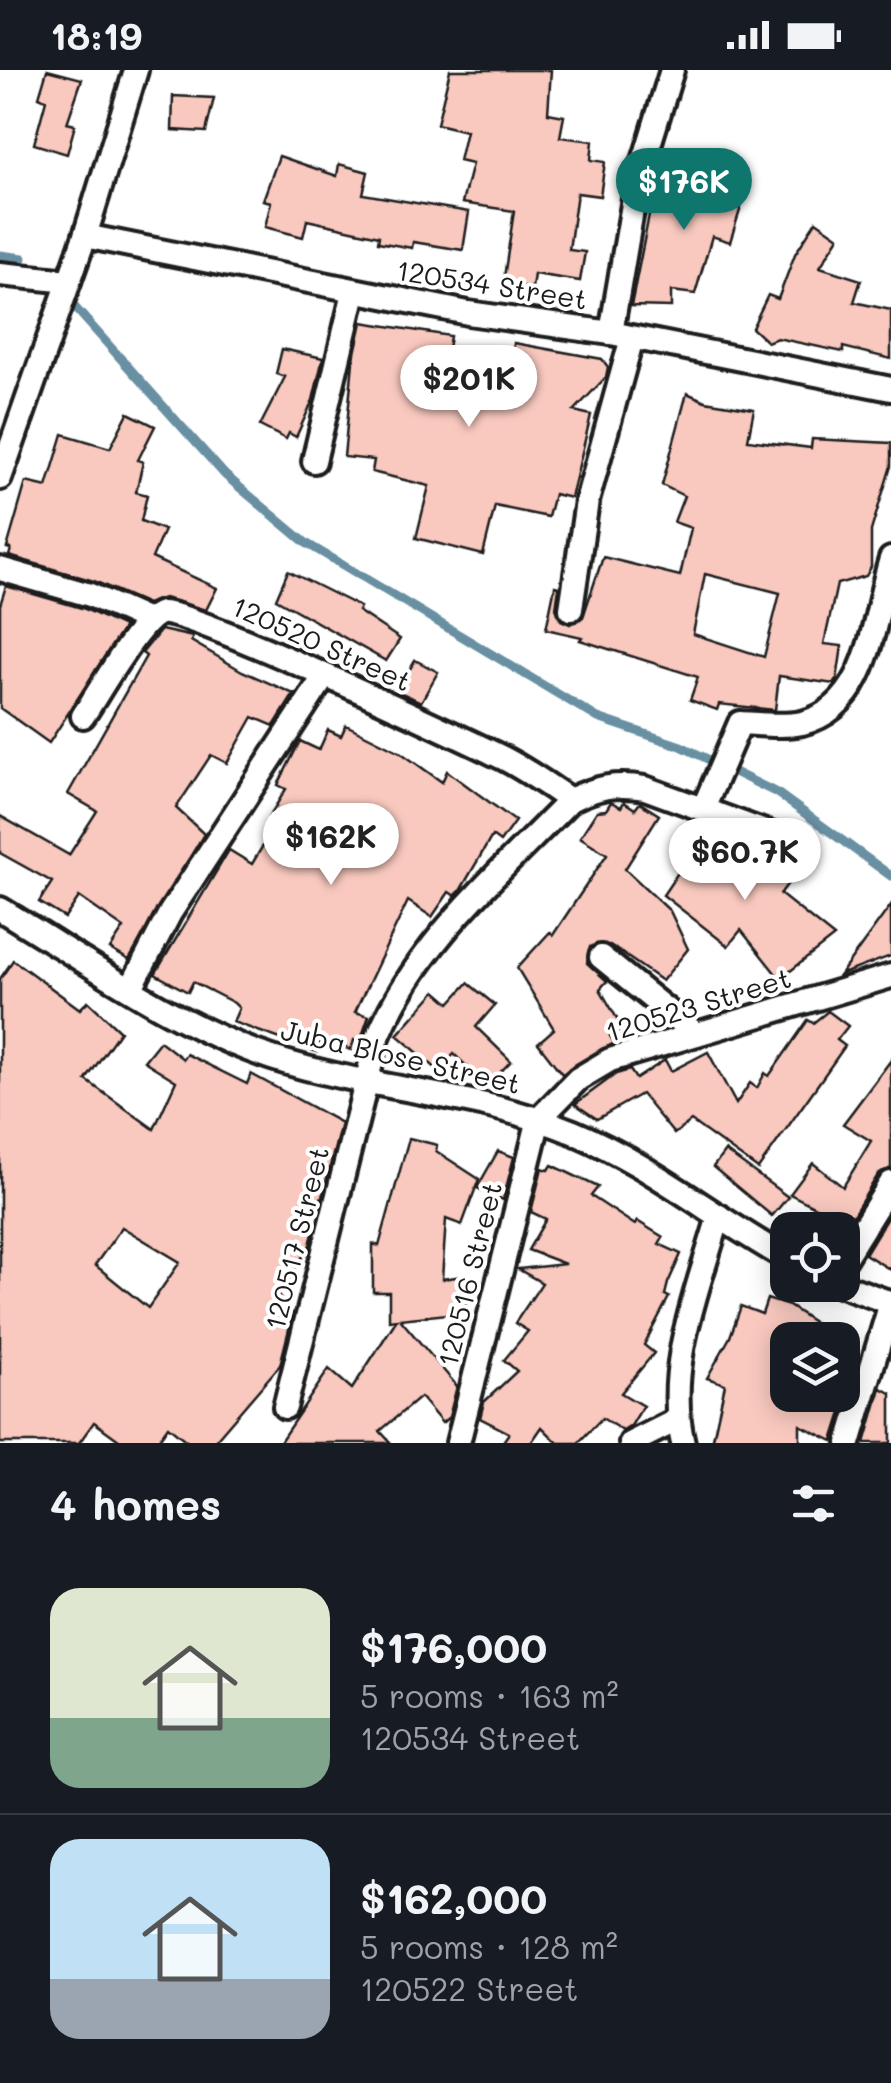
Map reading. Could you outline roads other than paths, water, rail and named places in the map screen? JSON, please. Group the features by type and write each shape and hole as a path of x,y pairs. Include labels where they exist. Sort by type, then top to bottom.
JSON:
{"street":[{"path":"0,478 85,236 136,70"},
{"path":"571,609 621,336 636,187 672,70"},
{"name":"120534 Street","path":"85,236 354,292 621,336 891,389"},
{"path":"0,274 69,281"},
{"path":"314,461 354,292"},
{"path":"703,809 740,723 800,724 840,704 869,648 891,559"},
{"path":"0,569 90,595 148,621 84,716"},
{"name":"120520 Street","path":"148,621 164,612 178,614 510,762 570,800"},
{"path":"131,988 170,913 324,677"},
{"path":"570,800 592,788 626,784 784,838"},
{"name":"120517 Street","path":"285,1407 377,1039 399,989 463,912 570,800"},
{"name":"Juba Blose Street","path":"0,909 131,988 232,1042 366,1084 538,1119 616,1150 677,1184 770,1248"},
{"path":"602,956 696,1034"},
{"name":"120523 Street","path":"538,1119 591,1070 891,976"},
{"name":"120516 Street","path":"458,1443 538,1119"},
{"path":"860,1233 891,1182"},
{"path":"632,1443 680,1432 686,1334 719,1216"},
{"path":"849,1443 891,1303 860,1291"}],"waterway":[{"path":"0,255 23,258"},
{"path":"71,303 225,475 306,543 598,718 681,746 777,793 891,876"}]}
